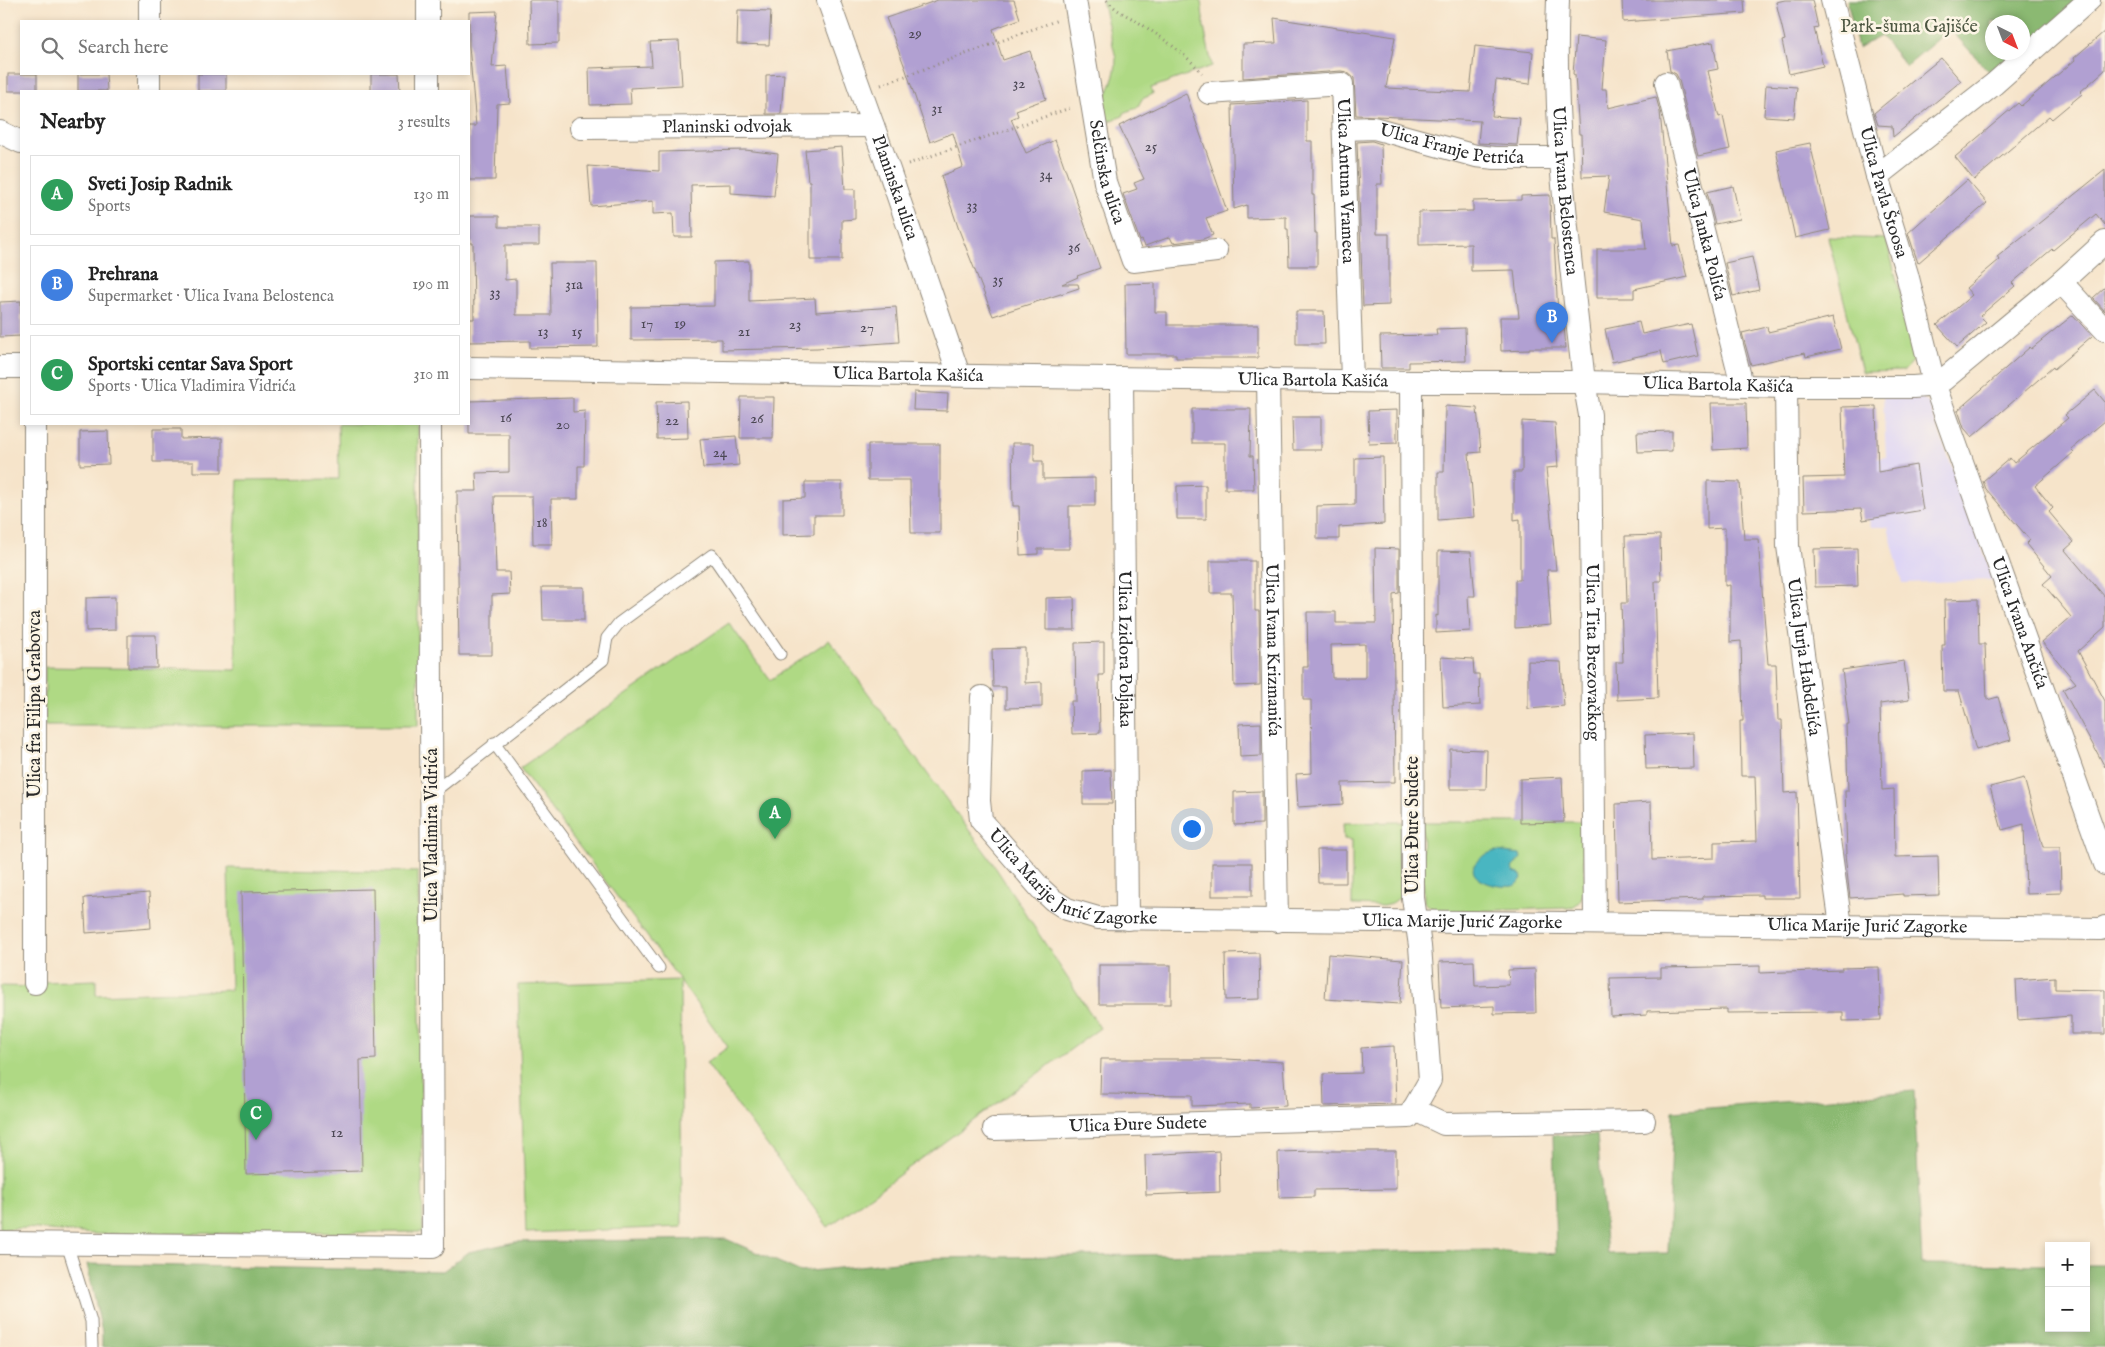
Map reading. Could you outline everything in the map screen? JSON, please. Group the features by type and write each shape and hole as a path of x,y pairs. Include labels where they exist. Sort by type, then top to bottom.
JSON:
{"street":[{"path":"150,0 150,20"},
{"path":"428,0 428,20"},
{"name":"Planinska ulica","path":"828,0 890,170 959,376"},
{"name":"Ulica Ivana Belostenca","path":"1558,0 1556,52 1560,158 1584,382"},
{"name":"Ulica Pavla Štoosa","path":"1832,0 1877,176 1907,274 1934,383"},
{"path":"1877,176 1994,84 2089,0"},
{"name":"Selčinska ulica","path":"1076,6 1105,182 1133,260 1216,251"},
{"path":"149,90 150,75"},
{"path":"428,75 428,90"},
{"name":"Ulica Janka Polića","path":"1666,83 1742,385"},
{"name":"Ulica Antuna Vrameca","path":"1209,93 1342,84 1352,380"},
{"name":"Planinski odvojak","path":"581,128 873,126"},
{"name":"Ulica Franje Petrića","path":"1344,129 1374,128 1476,156 1495,158 1560,158"},
{"path":"0,132 20,142"},
{"name":"Ulica Bartola Kašića","path":"470,368 1411,382 1584,382 1913,387 1944,380 2061,282 2105,242"},
{"path":"2061,282 2105,330"},
{"path":"0,367 20,367"},
{"name":"Ulica Izidora Poljaka","path":"1122,378 1127,919"},
{"name":"Ulica Ivana Krizmanića","path":"1268,379 1277,921"},
{"name":"Ulica Đure Sudete","path":"994,1129 1409,1117 1414,1109 1430,1080 1420,946 1413,898 1411,382"},
{"name":"Ulica Tita Brezovačkog","path":"1584,382 1590,416 1595,922"},
{"name":"Ulica Ivana Ančića","path":"1934,383 2105,864"},
{"name":"Ulica Jurja Habdelića","path":"1786,386 1788,546 1841,926"},
{"name":"Ulica fra Filipa Grabovca","path":"35,425 35,983"},
{"name":"Ulica Vladimira Vidrića","path":"67,1244 433,1247 430,425"},
{"name":"Ulica Marije Jurić Zagorke","path":"982,697 979,801 981,820 1052,900 1067,909 1098,918 2101,929 2105,927"},
{"path":"1414,1109 1444,1124 1644,1121"},
{"path":"0,1243 67,1244"}],"lane":[{"path":"432,793 603,660 607,638 620,623 712,555 780,654"},
{"path":"494,743 659,968"},
{"path":"67,1244 91,1321 92,1347"}],"path":[{"path":"1107,0 1116,10 1134,20 1187,57 1202,73 1209,93"},
{"path":"862,92 1076,6"},
{"path":"890,170 1092,101"}],"shaded area":[{"path":"1883,396 1922,398 1928,402 1994,580 1902,583 1888,527 1871,527 1852,462 1886,457"}],"green space":[{"path":"1102,0 1201,0 1212,66 1151,88 1153,94 1142,99 1137,108 1125,112 1123,116 1099,125 1101,108 1116,68 1116,58"},
{"name":"Park-šuma Gajišće","path":"1847,0 2082,0 2030,45 2030,15 1985,15 1985,60 2012,60 1993,76 1950,29 1906,66 1881,36 1858,48"},
{"path":"1828,237 1886,239 1917,357 1904,371 1862,372"},
{"path":"338,425 418,425 418,726 45,726 45,667 236,670 234,558 238,480 339,479"},
{"path":"729,623 770,680 829,640 988,856 1100,1028 828,1227 706,1063 728,1047 680,981 682,1227 526,1233 518,985 680,980 520,768"},
{"path":"1403,822 1404,886 1400,897 1391,904 1383,906 1352,905 1352,840 1344,839 1343,823"},
{"path":"1422,822 1582,822 1585,890 1581,899 1577,904 1568,908 1437,912 1424,902"},
{"path":"228,868 418,872 423,1232 93,1234 27,1228 0,1229 0,986 43,987 43,982 96,980 96,995 231,990"},
{"path":"1914,1091 1922,1264 2045,1265 2045,1332 2090,1332 2090,1265 2105,1265 2105,1347 102,1347 102,1332 87,1264 443,1271 469,1252 515,1242 726,1239 801,1272 935,1258 1487,1250 1556,1254 1553,1135 1597,1135 1607,1254 1668,1253 1673,1111"}],"water":[{"path":"1496,851 1520,854 1521,858 1512,868 1514,872 1521,875 1522,879 1514,886 1491,884 1477,877 1474,872 1473,867 1479,859"}],"building":[{"path":"529,0 559,0 559,43 530,44"},
{"path":"938,0 1014,0 1020,19 993,29 1003,60 1030,51 1046,99 1016,110 1018,116 1011,119 1026,153 1055,140 1100,268 1077,276 1062,284 1078,284 1079,288 993,316 959,230 941,176 963,167 953,133 930,142 886,18"},
{"path":"1622,0 1744,0 1745,13 1623,22"},
{"path":"1812,0 1818,27 1814,28 1823,66 1789,74 1782,41 1785,40 1776,2"},
{"path":"738,10 771,11 769,45 737,44"},
{"path":"497,11 492,67 507,66 510,103 497,104 495,180 470,180 470,126 476,126 470,57 469,12"},
{"path":"1274,18 1395,37 1386,88 1470,92 1475,46 1533,52 1530,84 1496,80 1492,116 1520,118 1517,145 1478,143 1480,121 1356,115 1354,78 1347,72 1243,78 1243,44 1276,43"},
{"path":"2105,31 2105,70 2080,92 2082,94 2052,119 2049,116 1974,180 1955,157 2018,103 2021,106 2075,60 2074,58"},
{"path":"1576,37 1606,40 1602,89 1606,89 1608,108 1656,97 1660,112 1673,246 1679,245 1687,277 1634,289 1634,298 1597,298 1597,249 1646,249 1643,219 1604,212 1609,176 1582,177 1581,134 1579,134 1575,75 1573,74"},
{"path":"679,41 682,85 630,88 631,104 590,105 589,68 652,66 650,42"},
{"path":"1713,42 1718,69 1708,71 1719,117 1723,116 1730,149 1698,156 1679,80 1676,74 1670,71 1667,51"},
{"path":"1941,58 1961,81 1893,137 1892,126 1878,125 1874,113"},
{"path":"8,74 37,75 37,90 8,91"},
{"path":"784,74 781,114 766,114 766,75"},
{"path":"78,75 106,75 107,90 78,90"},
{"path":"198,75 226,75 226,90 198,90"},
{"path":"371,75 399,75 400,90 371,90"},
{"path":"1766,85 1797,87 1794,118 1764,116"},
{"path":"1186,93 1227,211 1206,218 1213,235 1203,239 1173,243 1170,237 1145,246 1142,240 1140,241 1123,194 1137,189 1134,183 1144,179 1119,126"},
{"path":"1307,100 1307,141 1312,141 1312,195 1314,195 1315,233 1317,233 1317,266 1289,266 1286,217 1247,218 1247,205 1234,209 1232,105"},
{"path":"1372,141 1381,144 1382,184 1377,184 1377,234 1389,234 1389,305 1363,306 1357,142"},
{"path":"1810,143 1830,230 1795,238 1776,150"},
{"path":"842,147 845,189 855,189 855,219 842,220 842,260 810,260 810,181 808,181 805,150"},
{"path":"745,150 778,154 774,196 731,193 731,184 691,185 692,237 674,237 673,213 653,214 653,201 591,206 588,166 659,171 659,152"},
{"path":"2105,170 2105,225 2096,214 2052,249 2012,283 2015,286 1980,316 1986,322 1957,347 1937,325 1972,295 1966,288 1999,260 1997,257"},
{"path":"1967,180 1987,203 1918,263 1908,233"},
{"path":"1733,186 1740,219 1715,224 1707,192"},
{"path":"1550,195 1551,239 1554,239 1558,315 1563,315 1566,348 1529,348 1529,350 1501,351 1500,317 1519,317 1514,270 1471,271 1471,244 1419,245 1419,212 1473,211 1473,201 1521,200 1521,196"},
{"path":"470,216 499,216 499,227 539,227 539,245 505,245 505,280 516,279 516,315 551,315 550,263 597,263 598,347 530,348 530,341 470,342 470,319 474,319 473,243 470,243"},
{"path":"1752,257 1759,290 1733,296 1725,263"},
{"path":"749,261 749,301 815,298 816,312 896,307 899,342 817,348 722,350 722,339 631,340 631,307 714,306 714,262"},
{"path":"1155,283 1155,312 1167,312 1167,325 1258,325 1258,358 1176,358 1176,354 1126,354 1125,284"},
{"path":"2105,287 2105,311 2093,298"},
{"path":"20,301 20,336 0,337 0,302"},
{"path":"1296,311 1324,311 1325,344 1296,344"},
{"path":"2073,315 2092,336 1972,437 1964,428 1958,410 2030,347 2031,349"},
{"path":"1833,317 1841,349 1806,357 1805,353 1751,365 1742,333 1767,327 1768,332"},
{"path":"1639,322 1642,334 1691,324 1698,356 1664,364 1661,351 1612,362 1605,329"},
{"path":"1465,328 1466,361 1409,362 1409,368 1381,368 1380,336 1437,335 1436,329"},
{"path":"2095,390 2105,402 2105,421 2071,449 2074,452 2035,486 2053,508 2049,512 2074,542 2065,550 2105,597 2105,627 2078,651 2105,701 2105,767 2063,690 2076,683 2042,642 2071,617 2043,584 2052,576 2026,544 2030,540 1986,489 1983,481 2010,458 2014,463 2068,418 2065,415"},
{"path":"914,392 948,394 947,411 913,410"},
{"path":"741,397 774,397 773,438 740,438"},
{"path":"573,398 573,412 585,411 584,466 578,466 578,499 551,499 552,544 533,544 532,496 494,496 496,572 509,572 510,594 492,595 492,655 459,655 457,491 477,491 476,473 509,472 509,434 469,434 470,401"},
{"path":"687,401 688,438 657,439 656,402"},
{"path":"1711,403 1746,403 1747,448 1713,450"},
{"path":"1445,406 1477,408 1481,452 1469,453 1474,517 1438,520 1438,472 1444,472"},
{"path":"1876,406 1878,472 1916,465 1923,510 1863,520 1861,509 1804,511 1803,478 1844,477 1842,407"},
{"path":"1192,409 1251,409 1250,456 1253,456 1254,489 1225,489 1225,443 1192,443"},
{"path":"1397,410 1397,443 1369,444 1368,411"},
{"path":"1292,417 1321,417 1321,450 1293,450"},
{"path":"1522,421 1555,423 1558,467 1546,468 1556,570 1547,570 1551,625 1515,628 1515,580 1520,580 1520,519 1514,520 1514,472 1522,472"},
{"path":"153,429 181,429 181,439 222,438 222,472 193,472 193,462 153,462"},
{"path":"108,431 109,464 80,465 80,432"},
{"path":"1672,431 1672,451 1638,452 1637,432"},
{"path":"736,436 739,465 703,468 700,439"},
{"path":"1012,443 1034,443 1034,461 1043,461 1043,479 1095,478 1095,506 1069,506 1069,549 1038,549 1038,554 1020,555 1019,506 1013,506"},
{"path":"868,444 940,444 940,533 911,533 910,480 868,480"},
{"path":"1383,457 1384,524 1339,527 1339,539 1317,539 1317,506 1355,505 1355,458"},
{"path":"1707,481 1740,482 1744,539 1758,539 1768,664 1776,664 1778,720 1782,720 1784,793 1797,792 1800,898 1762,898 1762,895 1703,896 1703,899 1618,902 1616,804 1651,802 1652,860 1714,858 1714,842 1757,841 1755,776 1741,776 1740,721 1743,721 1741,641 1730,642 1730,585 1725,586 1725,528 1707,529"},
{"path":"805,482 842,482 842,515 814,515 814,534 783,535 783,499 805,498"},
{"path":"1206,485 1206,519 1177,519 1177,486"},
{"path":"1660,535 1661,581 1655,581 1658,698 1617,700 1616,662 1623,662 1621,603 1627,603 1625,536"},
{"path":"1375,548 1399,549 1399,593 1393,594 1395,782 1342,783 1343,804 1298,807 1296,774 1312,773 1311,700 1303,700 1303,667 1308,667 1307,612 1336,612 1336,623 1376,623","holes":["1365,644 1365,678 1332,678 1331,645"]},
{"path":"1857,548 1858,586 1815,587 1814,549"},
{"path":"1438,551 1471,552 1475,596 1468,596 1470,631 1436,633 1436,615 1438,616"},
{"path":"1210,561 1255,561 1255,611 1259,611 1260,685 1234,686 1232,593 1210,593"},
{"path":"542,587 584,587 584,620 543,620"},
{"path":"115,597 115,630 86,631 86,598"},
{"path":"1074,597 1075,630 1046,630 1046,598"},
{"path":"1978,599 1979,644 1985,644 1987,700 1998,697 2011,740 1976,750 1959,691 1943,691 1942,645 1945,645 1944,600"},
{"path":"128,635 156,635 157,668 128,668"},
{"path":"1104,642 1104,675 1099,675 1100,733 1072,734 1071,701 1076,701 1075,643"},
{"path":"1025,648 1025,683 1042,682 1042,707 1006,708 1006,687 993,687 992,649"},
{"path":"1441,657 1473,659 1474,674 1479,674 1480,705 1443,707"},
{"path":"1528,661 1561,662 1564,706 1528,709"},
{"path":"1904,661 1909,700 1880,704 1882,790 1894,789 1895,857 1938,856 1939,895 1903,896 1903,894 1850,898 1845,854 1847,854 1845,791 1848,791 1846,724 1849,724 1842,670"},
{"path":"1261,723 1261,756 1240,757 1239,724"},
{"path":"1693,733 1694,768 1646,769 1645,735"},
{"path":"1450,749 1487,750 1486,789 1450,789"},
{"path":"1111,770 1112,804 1083,804 1083,771"},
{"path":"1562,777 1564,822 1520,823 1520,779"},
{"path":"2024,778 2043,847 2060,847 2061,893 2026,894 2024,824 2002,830 1990,787"},
{"path":"1262,791 1262,824 1234,825 1234,792"},
{"path":"1317,850 1346,850 1346,883 1318,883"},
{"path":"1212,863 1252,863 1252,896 1212,896"},
{"path":"373,889 376,1059 360,1060 362,1171 246,1174 241,892"},
{"path":"149,893 151,928 86,933 84,898"},
{"path":"1259,953 1260,999 1226,1000 1225,954"},
{"path":"1328,954 1403,960 1400,1004 1325,999"},
{"path":"1474,961 1475,986 1509,985 1508,970 1535,969 1536,1013 1494,1014 1494,1006 1441,1008 1439,962"},
{"path":"1099,965 1171,965 1171,1004 1099,1004"},
{"path":"1760,966 1760,973 1879,967 1881,1020 1843,1021 1843,1012 1727,1013 1727,1009 1647,1011 1647,1015 1611,1017 1610,978 1661,977 1661,968"},
{"path":"2055,977 2055,989 2105,990 2105,1034 2071,1034 2071,1016 2018,1020 2016,980"},
{"path":"1394,1046 1396,1104 1324,1106 1323,1074 1362,1073 1361,1048"},
{"path":"1101,1059 1226,1059 1283,1062 1286,1106 1250,1108 1250,1104 1192,1106 1192,1095 1100,1094"},
{"path":"1219,1151 1220,1192 1146,1195 1145,1155"},
{"path":"1396,1151 1396,1189 1314,1190 1314,1197 1279,1198 1278,1152"}],"place":[{"name":"Prehrana","path":"1552,343"},
{"name":"Sveti Josip Radnik","path":"775,839"},
{"name":"Sportski centar Sava Sport","path":"256,1140"}]}
